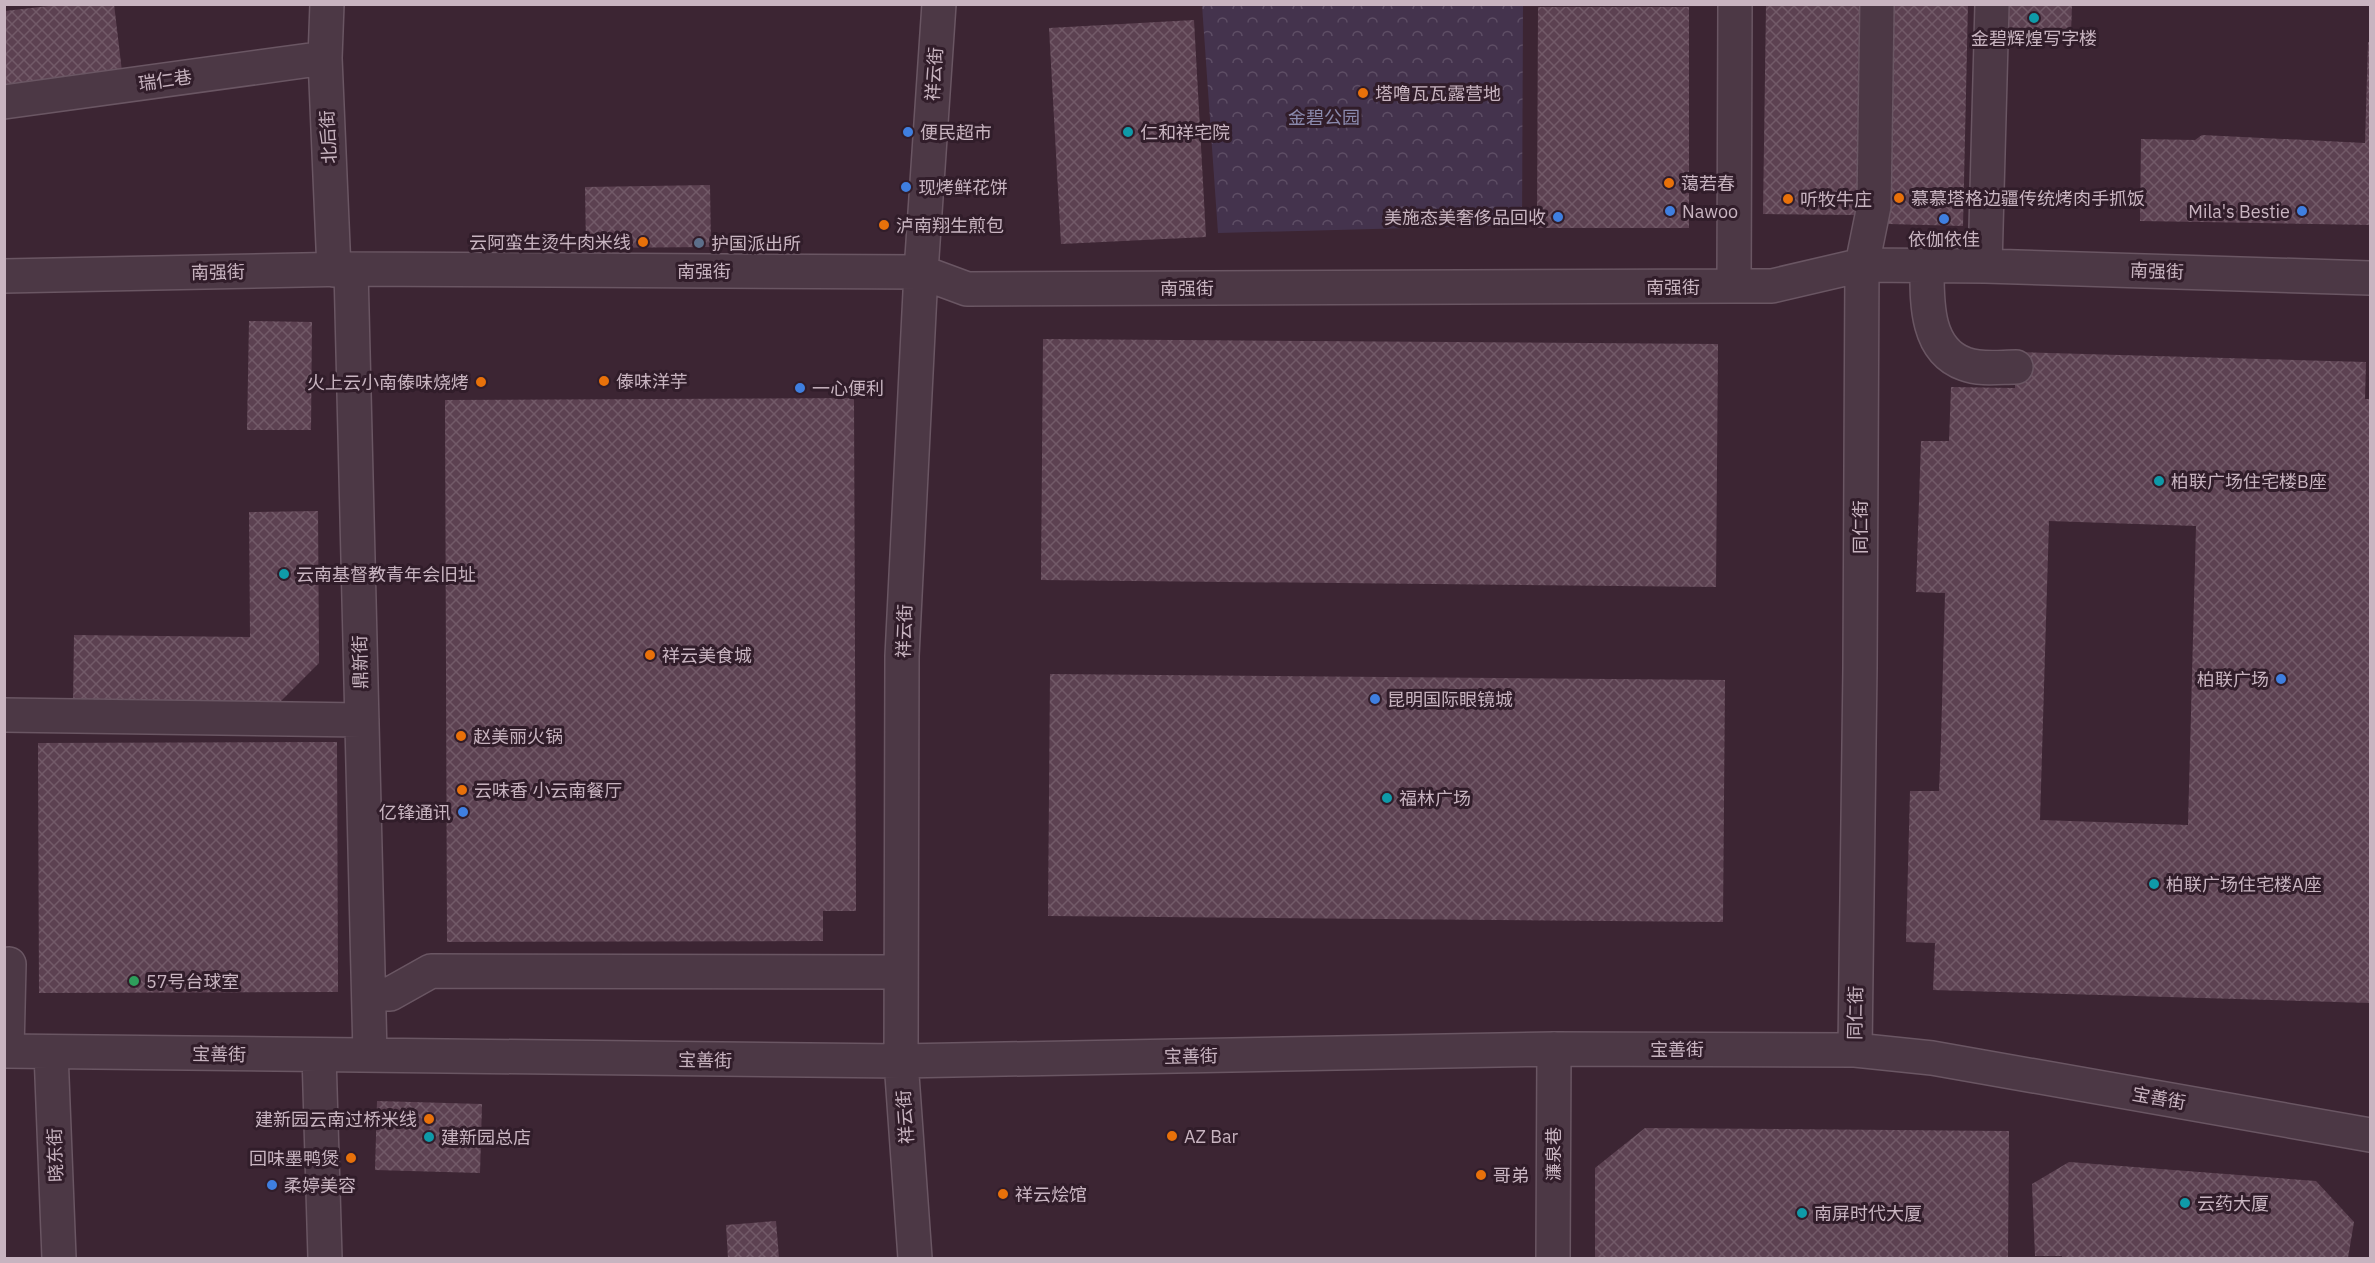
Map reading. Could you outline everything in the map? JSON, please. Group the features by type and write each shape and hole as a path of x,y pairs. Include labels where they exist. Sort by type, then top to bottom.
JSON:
{"street":[{"name":"北后街","path":"327,4 325,58 343,269"},
{"name":"祥云街","path":"915,1258 901,1061 902,656 921,272 939,4"},
{"path":"1734,286 1735,4"},
{"name":"同仁街","path":"1855,1050 1862,265 1874,206 1877,4"},
{"path":"1985,266 1992,4"},
{"name":"瑞仁巷","path":"4,102 325,58"},
{"name":"南强街","path":"4,276 343,269 921,272 967,289 1772,286 1862,265 1985,266 2370,278"},
{"path":"1927,266 1929,320 1937,339 1951,355 1965,364 2016,367"},
{"name":"鼎新街","path":"343,269 362,720 370,1055"},
{"path":"4,715 362,720"},
{"path":"6,1051 9,964"},
{"path":"369,994 390,994 432,971 901,972"},
{"name":"宝善街","path":"6,1051 901,1061 1554,1049 1855,1050 1932,1058 2370,1135"},
{"name":"濂泉巷","path":"1553,1258 1554,1049"},
{"name":"晓东街","path":"51,1052 59,1258"},
{"path":"319,1055 325,1258"}],"green space":[{"name":"金碧公园","path":"1202,5 1523,5 1522,225 1218,233"}],"building":[{"path":"66,4 114,4 123,80 5,93 5,11"},
{"path":"1766,4 1860,4 1857,215 1763,214"},
{"path":"1885,4 1968,4 1963,226 1889,224 1884,221"},
{"name":"金碧辉煌写字楼","path":"1998,4 2072,4 2071,35 1997,32"},
{"path":"1538,7 1689,7 1689,228 1537,228"},
{"name":"仁和祥宅院","path":"1194,20 1206,237 1061,244 1049,28"},
{"path":"2368,42 2370,42 2370,225 2140,221 2141,139 2195,140 2202,135 2365,143"},
{"path":"710,185 711,247 586,248 585,187"},
{"path":"249,321 312,322 311,430 247,430"},
{"path":"1043,339 1718,344 1716,587 1041,580"},
{"name":"柏联广场","path":"2017,352 2366,362 2365,399 2370,399 2370,1003 1933,990 1935,943 1906,942 1910,791 1939,791 1941,741 1945,593 1916,592 1921,441 1949,441 1951,387 2015,388","holes":["2049,521 2196,526 2188,825 2040,820"]},
{"name":"祥云美食城","path":"854,398 856,911 823,911 823,941 447,942 445,400"},
{"name":"云南基督教青年会旧址","path":"318,511 319,663 274,708 73,706 74,635 250,637 249,512"},
{"name":"福林广场","path":"1050,674 1725,680 1723,922 1048,916"},
{"path":"337,742 338,992 39,993 38,743"},
{"name":"建新园总店","path":"377,1101 482,1104 480,1173 375,1170"},
{"name":"南屏时代大厦","path":"1645,1128 2009,1131 2008,1258 1595,1258 1595,1168"},
{"name":"云药大厦","path":"2069,1162 2316,1181 2354,1222 2348,1258 2062,1258 2062,1256 2035,1256 2032,1184"},
{"path":"776,1221 779,1258 728,1258 726,1225"}],"place":[{"name":"金碧辉煌写字楼","path":"2034,18"},
{"name":"塔噜瓦瓦露营地","path":"1363,93"},
{"name":"便民超市","path":"908,132"},
{"name":"仁和祥宅院","path":"1128,132"},
{"name":"蔼若春","path":"1669,183"},
{"name":"现烤鲜花饼","path":"906,187"},
{"name":"慕慕塔格边疆传统烤肉手抓饭","path":"1899,198"},
{"name":"听牧牛庄","path":"1788,199"},
{"name":"Nawoo","path":"1670,211"},
{"name":"Mila's Bestie","path":"2302,211"},
{"name":"美施态美奢侈品回收","path":"1558,217"},
{"name":"依伽依佳","path":"1944,219"},
{"name":"泸南翔生煎包","path":"884,225"},
{"name":"云阿蛮生烫牛肉米线","path":"643,242"},
{"name":"护国派出所","path":"699,243"},
{"name":"傣味洋芋","path":"604,381"},
{"name":"火上云小南傣味烧烤","path":"481,382"},
{"name":"一心便利","path":"800,388"},
{"name":"柏联广场住宅楼B座","path":"2159,481"},
{"name":"云南基督教青年会旧址","path":"284,574"},
{"name":"祥云美食城","path":"650,655"},
{"name":"柏联广场","path":"2281,679"},
{"name":"昆明国际眼镜城","path":"1375,699"},
{"name":"赵美丽火锅","path":"461,736"},
{"name":"云味香 小云南餐厅","path":"462,790"},
{"name":"福林广场","path":"1387,798"},
{"name":"亿锋通讯","path":"463,812"},
{"name":"柏联广场住宅楼A座","path":"2154,884"},
{"name":"57号台球室","path":"134,981"},
{"name":"建新园云南过桥米线","path":"429,1119"},
{"name":"AZ Bar","path":"1172,1136"},
{"name":"建新园总店","path":"429,1137"},
{"name":"回味墨鸭煲","path":"351,1158"},
{"name":"哥弟","path":"1481,1175"},
{"name":"柔婷美容","path":"272,1185"},
{"name":"祥云烩馆","path":"1003,1194"},
{"name":"云药大厦","path":"2185,1203"},
{"name":"南屏时代大厦","path":"1802,1213"}]}
